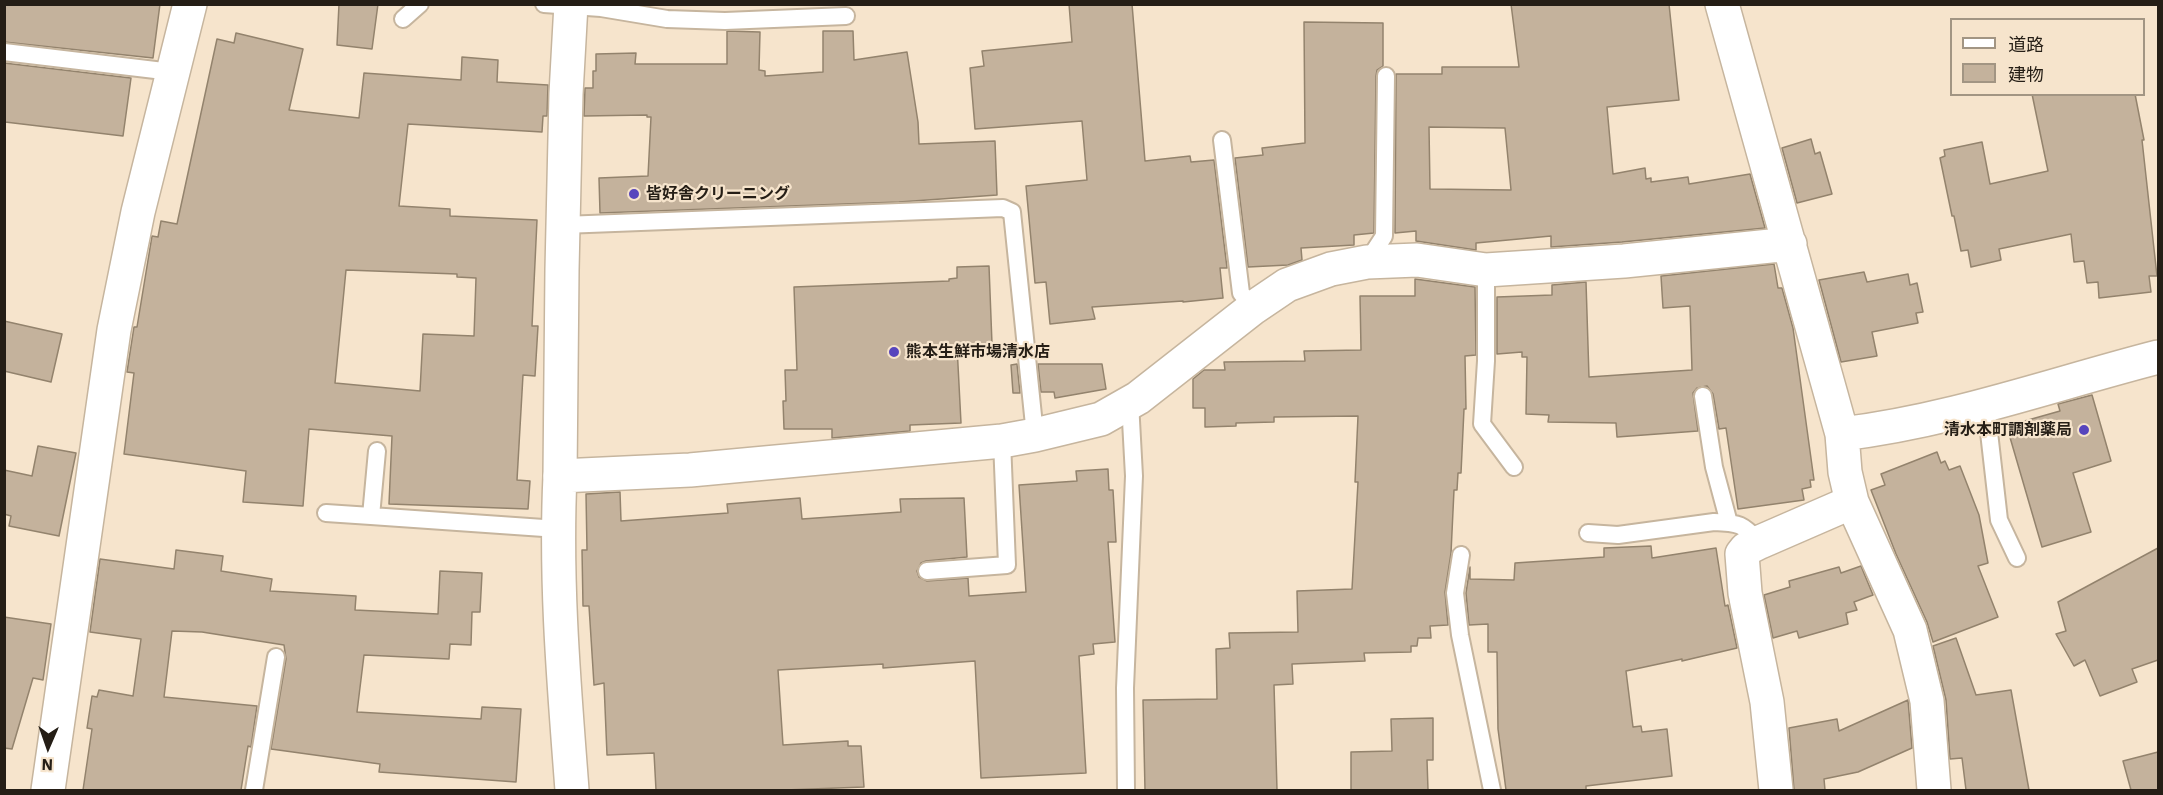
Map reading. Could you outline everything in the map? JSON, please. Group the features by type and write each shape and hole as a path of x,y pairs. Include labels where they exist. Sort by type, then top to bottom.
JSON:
{"street":[{"path":"48,790 114,330 138,212 190,4"},
{"path":"1722,4 1842,434 1845,472 1852,501 1910,630 1927,701 1934,790"},
{"path":"562,5 566,94 558,598 572,790"},
{"path":"560,476 690,470 1002,441 1101,419 1130,402 1253,308 1287,285 1331,269 1367,262 1417,260 1486,270 1624,261 1790,244"},
{"path":"1842,434 1884,429 1986,406 2158,357"},
{"path":"1776,790 1767,702 1745,593 1742,554 1746,549 1760,542 1852,501"}],"lane":[{"path":"404,20 420,4"},
{"path":"562,5 602,8 678,20 725,21 846,16"},
{"path":"4,52 172,72"},
{"path":"1367,262 1384,236 1386,76"},
{"path":"1222,140 1241,293 1253,308"},
{"path":"563,225 1003,208 1012,212 1035,435"},
{"path":"1486,270 1486,362 1482,424 1514,467"},
{"path":"1703,396 1714,467 1729,523"},
{"path":"1126,790 1125,688 1134,476 1130,402"},
{"path":"1986,406 1999,520 2017,558"},
{"path":"927,571 1007,564 1002,441"},
{"path":"371,516 377,451"},
{"path":"326,513 558,529"},
{"path":"1588,533 1618,535 1714,522 1742,525 1760,542"},
{"path":"1461,555 1455,593 1460,635 1492,790"},
{"path":"254,790 276,657"}],"building":[{"path":"4,4 160,4 153,58 4,42"},
{"path":"339,4 378,4 372,49 337,45"},
{"path":"1069,4 1132,4 1145,161 1190,156 1191,162 1214,160 1227,268 1220,268 1223,298 1092,307 1095,319 1050,324 1046,282 1035,283 1026,186 1087,180 1082,121 975,129 970,68 984,66 982,51 1072,42"},
{"path":"1511,4 1669,4 1679,100 1607,107 1613,174 1645,168 1646,179 1651,178 1651,182 1688,177 1689,184 1750,174 1765,228 1551,247 1551,236 1476,243 1476,250 1416,241 1416,231 1395,233 1396,74 1442,74 1442,67 1519,67","holes":["1429,127 1505,128 1511,190 1430,189"]},
{"path":"1304,22 1383,23 1383,66 1377,70 1376,76 1374,233 1354,235 1354,245 1301,248 1302,260 1288,265 1248,267 1235,158 1263,155 1262,148 1305,143"},
{"path":"727,31 760,32 759,70 765,71 765,76 823,72 823,31 853,31 854,60 907,52 918,122 919,144 995,141 997,195 899,202 600,213 599,178 648,176 651,117 647,115 584,116 585,88 593,88 596,54 636,53 635,64 727,64"},
{"path":"236,33 303,49 289,110 359,118 364,73 461,80 462,57 498,60 497,82 548,85 547,116 543,116 542,132 408,124 399,206 450,209 450,216 537,220 532,326 538,326 535,376 523,375 517,480 530,481 528,509 389,504 392,436 309,429 303,506 243,502 246,471 124,454 134,373 127,372 152,236 158,237 161,221 177,224 217,39 234,43","holes":["346,270 457,274 457,277 476,278 474,336 423,334 420,391 335,383"]},
{"path":"4,63 131,78 123,136 5,122"},
{"path":"2032,96 2135,96 2144,140 2142,140 2157,276 2149,276 2151,292 2099,298 2098,282 2087,283 2084,261 2074,262 2071,234 1999,249 2001,260 1971,267 1968,250 1961,251 1954,216 1952,216 1940,158 1945,156 1944,150 1982,142 1990,184 2048,171"},
{"path":"1811,139 1815,154 1820,152 1832,194 1797,203 1782,148"},
{"path":"1774,264 1778,288 1782,288 1793,328 1814,480 1810,480 1811,487 1802,489 1804,500 1738,509 1726,428 1719,429 1713,394 1707,386 1697,388 1693,393 1698,431 1617,437 1616,423 1548,422 1549,415 1526,414 1527,357 1522,357 1522,352 1497,354 1497,297 1552,295 1552,285 1586,282 1589,377 1692,370 1690,306 1663,308 1661,276"},
{"name":"熊本生鮮市場清水店","path":"989,266 992,344 957,346 961,423 910,425 910,431 832,438 832,429 784,429 785,370 797,370 794,287 949,281 949,279 957,278 957,267"},
{"path":"1864,272 1867,282 1908,274 1910,285 1917,283 1923,312 1916,313 1918,323 1872,332 1877,356 1841,362 1819,280"},
{"path":"1415,279 1475,287 1476,355 1465,356 1466,409 1464,409 1461,473 1458,473 1457,490 1454,490 1451,553 1445,592 1448,625 1430,626 1431,638 1418,638 1417,646 1411,646 1411,652 1364,653 1365,661 1292,664 1293,684 1274,685 1277,790 1145,790 1143,700 1217,699 1216,649 1230,648 1229,633 1298,632 1297,591 1352,589 1358,482 1355,482 1358,416 1274,417 1274,422 1205,427 1205,408 1193,408 1193,379 1204,370 1225,370 1224,362 1305,361 1304,351 1361,350 1360,296 1415,296"},
{"path":"4,321 62,334 51,382 4,371"},
{"path":"1017,364 1020,393 1013,393 1011,365"},
{"path":"1038,364 1102,364 1106,389 1055,398 1054,392 1041,392"},
{"path":"2092,395 2111,461 2073,473 2091,532 2042,547 2009,434 2016,432 2014,424 2060,411 2058,404"},
{"path":"38,446 76,453 59,536 9,526 11,516 4,514 4,470 32,476"},
{"path":"1937,452 1941,463 1945,461 1949,470 1960,466 1979,515 1988,563 1978,566 1998,617 1933,642 1927,622 1896,554 1871,490 1885,485 1881,474"},
{"path":"1108,469 1109,490 1113,490 1116,542 1108,542 1115,642 1093,644 1094,654 1079,656 1086,773 981,778 975,661 883,668 883,664 778,670 783,745 848,741 848,746 861,746 864,787 785,790 656,790 654,753 607,755 604,683 594,685 589,606 583,606 582,550 587,550 586,494 620,492 621,521 728,513 727,504 800,498 802,519 901,512 900,499 964,498 967,557 926,561 921,563 917,571 919,577 927,581 968,578 969,596 1026,592 1019,485 1077,481 1076,471"},
{"path":"1651,546 1652,558 1716,548 1725,606 1728,605 1737,648 1626,671 1633,727 1641,726 1642,732 1667,729 1672,776 1586,786 1586,790 1506,790 1498,729 1497,652 1488,652 1488,624 1469,625 1466,593 1470,567 1470,579 1514,580 1515,563 1604,557 1604,548"},
{"path":"2158,548 2158,660 2132,669 2137,682 2100,696 2085,660 2074,666 2056,634 2066,631 2058,602"},
{"path":"176,550 223,556 221,571 272,579 270,591 356,596 355,610 438,614 440,571 482,573 480,612 472,612 471,645 450,644 449,659 364,655 357,712 481,719 482,707 521,709 516,782 379,772 380,764 271,749 286,659 284,645 202,632 172,631 164,697 257,706 241,790 83,790 92,729 87,728 92,696 97,697 99,690 133,696 141,639 90,632 100,559 174,569"},
{"path":"1861,566 1873,595 1854,602 1857,610 1846,613 1848,624 1799,638 1797,631 1773,638 1764,595 1790,587 1789,581 1839,567 1841,573"},
{"path":"4,617 51,624 43,680 33,678 12,749 4,748"},
{"path":"1956,638 1976,695 2011,690 2029,790 1966,790 1962,758 1950,759 1946,700 1933,646"},
{"path":"1908,700 1912,748 1858,772 1824,779 1825,790 1794,790 1789,728 1837,719 1839,731"},
{"path":"1433,718 1433,760 1427,760 1428,790 1351,790 1351,752 1392,751 1391,719"},
{"path":"2158,752 2158,790 2131,790 2123,761"}],"place":[{"name":"皆好舎クリーニング","path":"634,194"},
{"name":"熊本生鮮市場清水店","path":"894,352"},
{"name":"清水本町調剤薬局","path":"2084,430"}]}
